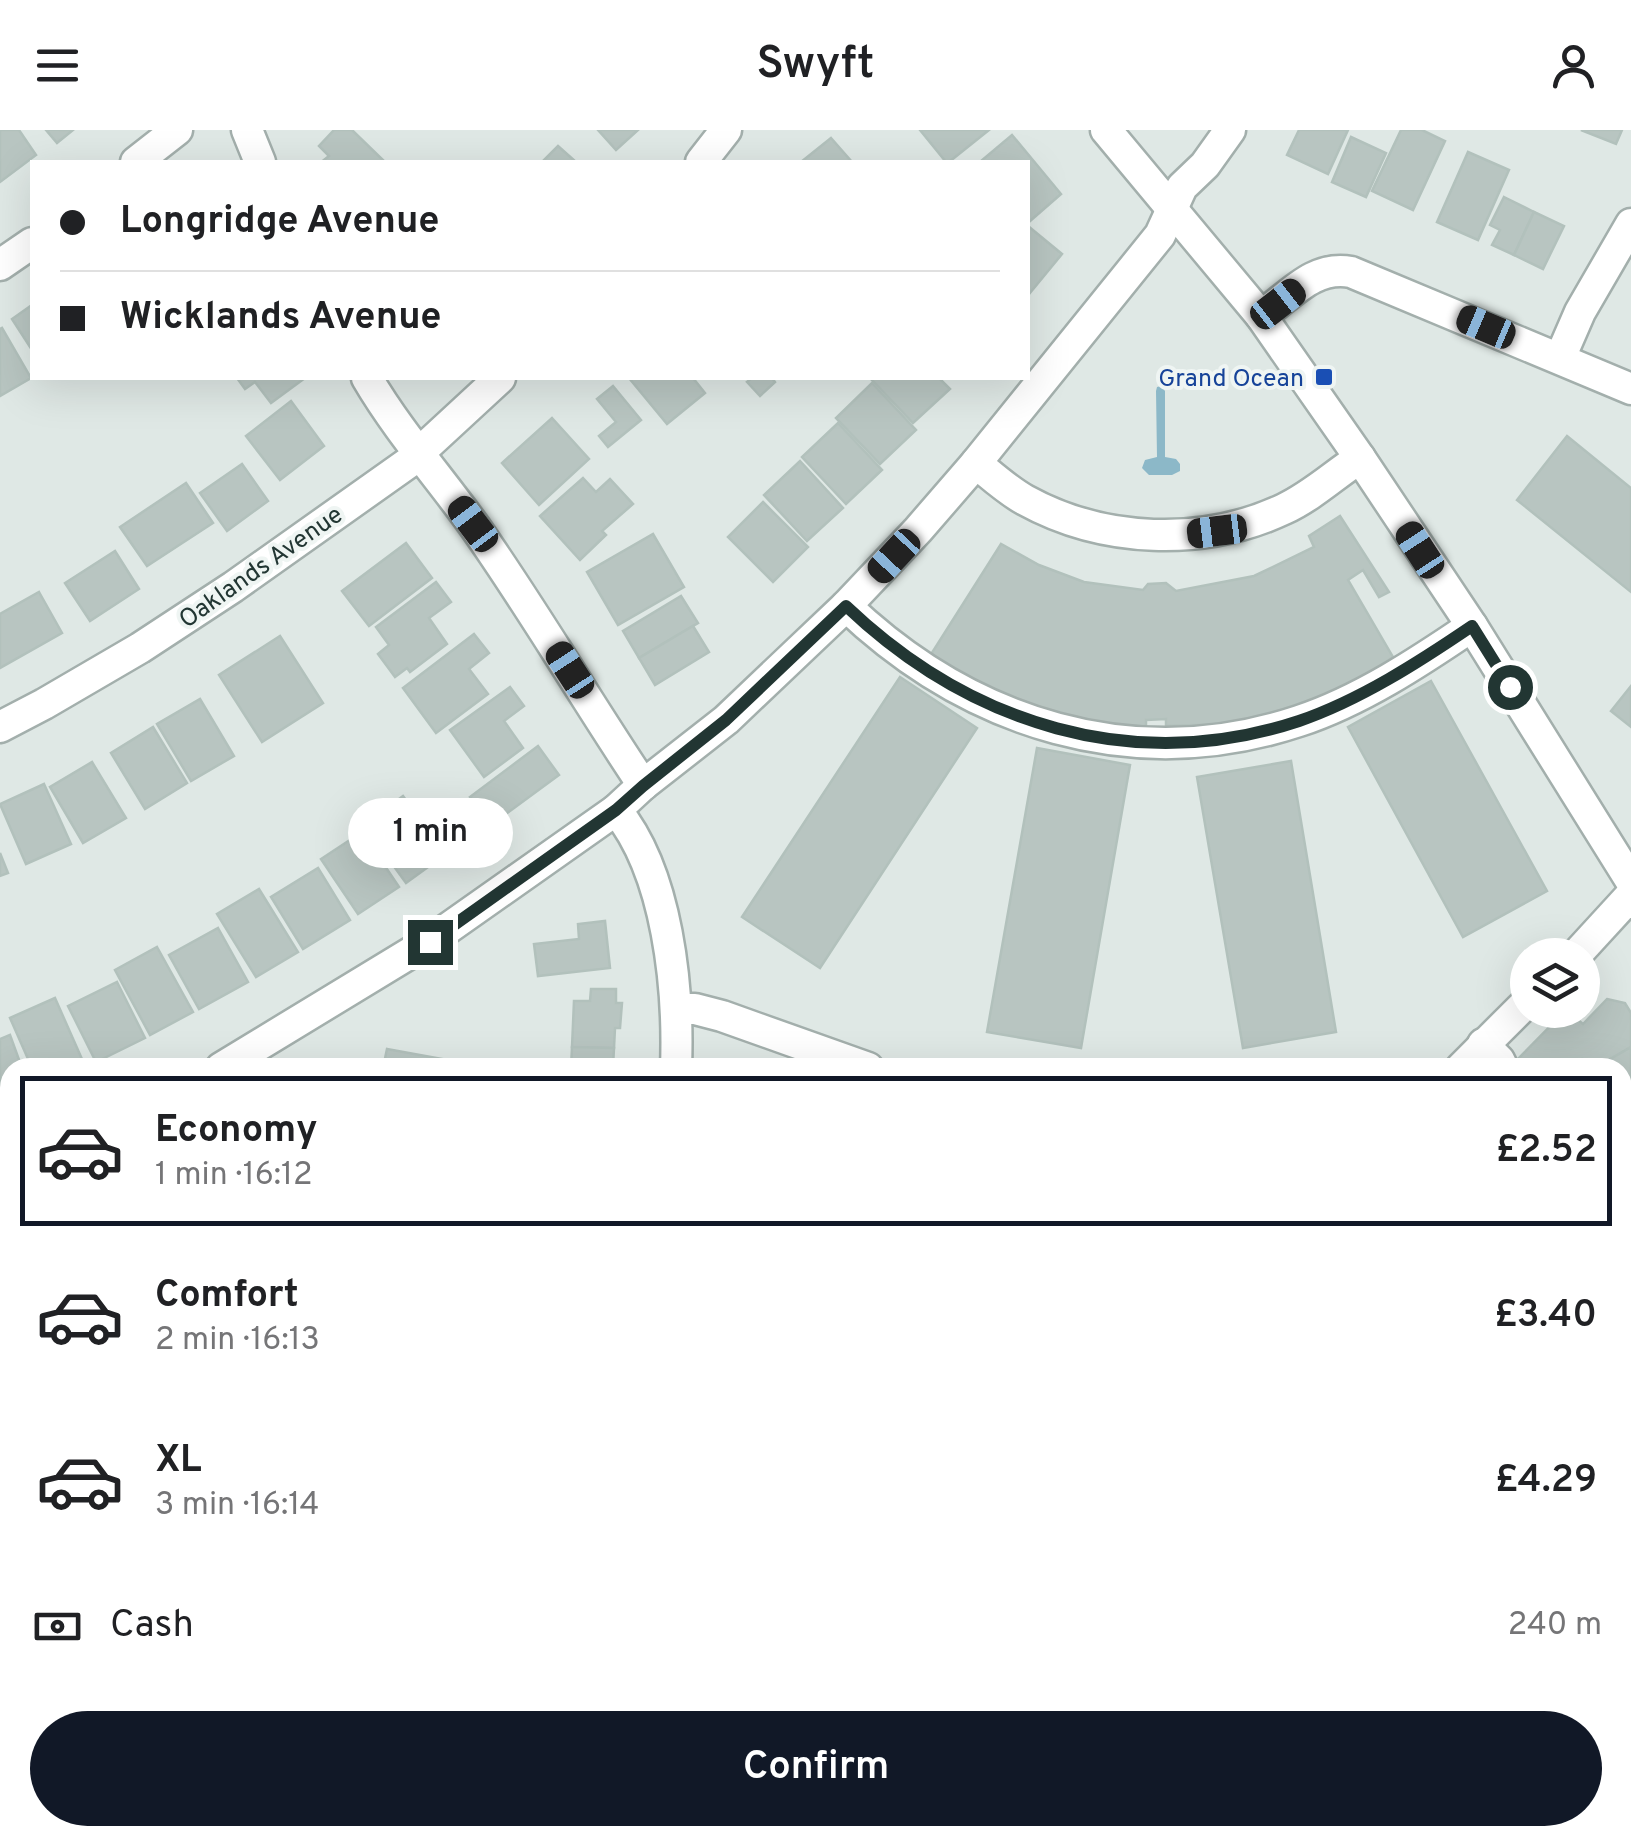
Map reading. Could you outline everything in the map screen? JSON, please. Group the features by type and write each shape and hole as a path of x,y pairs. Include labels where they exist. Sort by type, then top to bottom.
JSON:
{"street":[{"path":"139,160 177,130"},
{"path":"247,130 259,160"},
{"path":"702,160 726,130"},
{"path":"1106,130 1261,316 1472,626 1631,881"},
{"path":"239,1058 430,942 616,810 726,720 846,606 976,463 1160,235 1182,186 1205,165 1230,130"},
{"path":"1560,358 1580,312 1631,224"},
{"path":"0,264 30,243"},
{"path":"1261,316 1318,274 1342,270 1360,274 1631,389"},
{"path":"368,380 384,407 473,524 643,786"},
{"name":"Oaklands Avenue","path":"0,726 140,648 249,576 408,463 498,380"},
{"path":"976,463 1023,498 1076,522 1134,534 1182,535 1230,528 1284,509 1315,492 1360,458"},
{"path":"846,606 897,652 980,701 1068,732 1149,744 1214,740 1298,721 1390,677 1472,626"},
{"path":"616,810 648,862 665,930 677,1009 676,1058"},
{"path":"1593,938 1631,895"},
{"path":"677,1009 722,1016 840,1058"},
{"path":"1471,1058 1510,1018"},
{"path":"1483,1044 1497,1058"}],"water":[{"path":"1161,386 1165,391 1165,457 1176,459 1180,471 1149,475 1142,468 1145,460 1157,457 1156,391"}],"building":[{"path":"0,130 19,130 36,155 0,182"},
{"path":"46,130 73,130 57,143"},
{"path":"334,130 352,130 383,160 324,160 329,156 319,146"},
{"path":"598,130 638,130 616,150"},
{"path":"920,130 989,130 952,160 944,160"},
{"path":"1299,130 1348,130 1328,174 1287,155"},
{"path":"1401,130 1422,130 1445,141 1413,210 1372,191"},
{"path":"1581,130 1622,130 1616,144"},
{"path":"1012,135 1061,194 1030,221 1030,160 982,160"},
{"path":"1351,137 1386,153 1366,197 1332,182"},
{"path":"831,138 850,160 804,160"},
{"path":"558,146 574,160 544,160"},
{"path":"1468,152 1509,170 1478,240 1437,222"},
{"path":"1504,197 1534,212 1514,255 1492,245 1500,230 1490,225"},
{"path":"1534,212 1564,226 1543,269 1514,255"},
{"path":"1030,228 1062,254 1030,293"},
{"path":"30,306 30,347 12,319"},
{"path":"0,329 30,379 0,396"},
{"path":"238,380 302,380 271,403 255,382 245,389"},
{"path":"631,380 695,380 705,393 667,424"},
{"path":"774,380 775,382 760,396 747,382"},
{"path":"872,380 941,380 950,389 913,423"},
{"path":"872,383 916,430 880,464 836,418"},
{"path":"613,386 641,420 608,447 599,436 616,422 597,399"},
{"path":"291,401 324,446 280,480 246,436"},
{"path":"552,418 589,459 539,505 502,463"},
{"path":"838,423 882,470 846,504 802,457"},
{"path":"1567,436 1631,488 1631,592 1517,500"},
{"path":"800,461 843,508 807,541 764,495"},
{"path":"242,464 268,501 227,531 200,493"},
{"path":"583,478 596,492 610,479 633,504 602,531 606,535 580,560 540,516"},
{"path":"186,483 213,523 147,566 120,527"},
{"path":"763,502 808,547 773,582 728,537"},
{"path":"1340,516 1389,592 1379,597 1363,570 1348,580 1393,657 1330,693 1229,724 1166,726 1166,719 1146,720 1146,726 1111,725 1067,719 973,683 928,659 1001,544 1039,565 1084,582 1143,590 1148,584 1166,583 1176,591 1254,576 1314,547 1309,536"},
{"path":"653,534 684,587 618,625 587,572"},
{"path":"406,543 432,578 369,626 342,591"},
{"path":"115,551 139,589 90,621 65,583"},
{"path":"436,582 451,602 429,618 447,644 410,672 407,668 395,677 378,654 389,645 376,627"},
{"path":"39,592 62,633 0,668 0,614"},
{"path":"681,596 698,623 639,658 623,631"},
{"path":"693,626 709,652 655,685 639,658"},
{"path":"474,634 489,653 469,669 488,694 436,733 403,688"},
{"path":"280,636 323,703 262,742 219,675"},
{"path":"900,677 977,728 820,968 742,917"},
{"path":"1431,681 1547,891 1463,937 1348,727"},
{"path":"1631,686 1631,727 1611,711"},
{"path":"510,687 524,706 504,721 523,748 484,777 450,730"},
{"path":"200,699 234,756 191,781 157,724"},
{"path":"153,727 187,783 145,809 111,753"},
{"path":"538,746 559,775 491,825 470,797"},
{"path":"1037,748 1130,765 1081,1048 987,1032"},
{"path":"1291,761 1336,1032 1243,1048 1197,777"},
{"path":"92,762 126,818 83,843 50,787"},
{"path":"44,784 71,844 26,864 0,804"},
{"path":"403,796 446,854 406,883 364,825"},
{"path":"362,832 399,887 358,914 321,859"},
{"path":"0,853 8,873 0,876"},
{"path":"318,868 350,920 303,949 271,897"},
{"path":"259,889 298,952 256,977 217,914"},
{"path":"605,921 610,968 538,976 534,944 579,939 578,924"},
{"path":"218,928 248,982 199,1009 169,955"},
{"path":"157,947 193,1012 150,1035 115,970"},
{"path":"117,982 145,1038 104,1058 94,1058 68,1006"},
{"path":"591,989 616,989 616,1003 622,1003 614,1048 572,1047 574,1001 590,1001"},
{"path":"55,998 81,1058 28,1058 10,1018"},
{"path":"1607,999 1625,1003 1631,1013 1631,1047 1612,1058 1519,1058 1548,1028 1600,1028 1600,1006"},
{"path":"10,1035 18,1058 0,1058 0,1039"},
{"path":"572,1047 614,1048 613,1058 571,1058"},
{"path":"1631,1047 1631,1058 1612,1058"},
{"path":"387,1049 436,1058 385,1058"}],"place":[{"name":"Grand Ocean","path":"1324,377"}],"route":[{"path":"430,942 616,810 726,720 846,606 897,652 980,701 1039,724 1126,742 1171,744 1214,740 1298,721 1390,677 1472,626 1510,687"}]}
